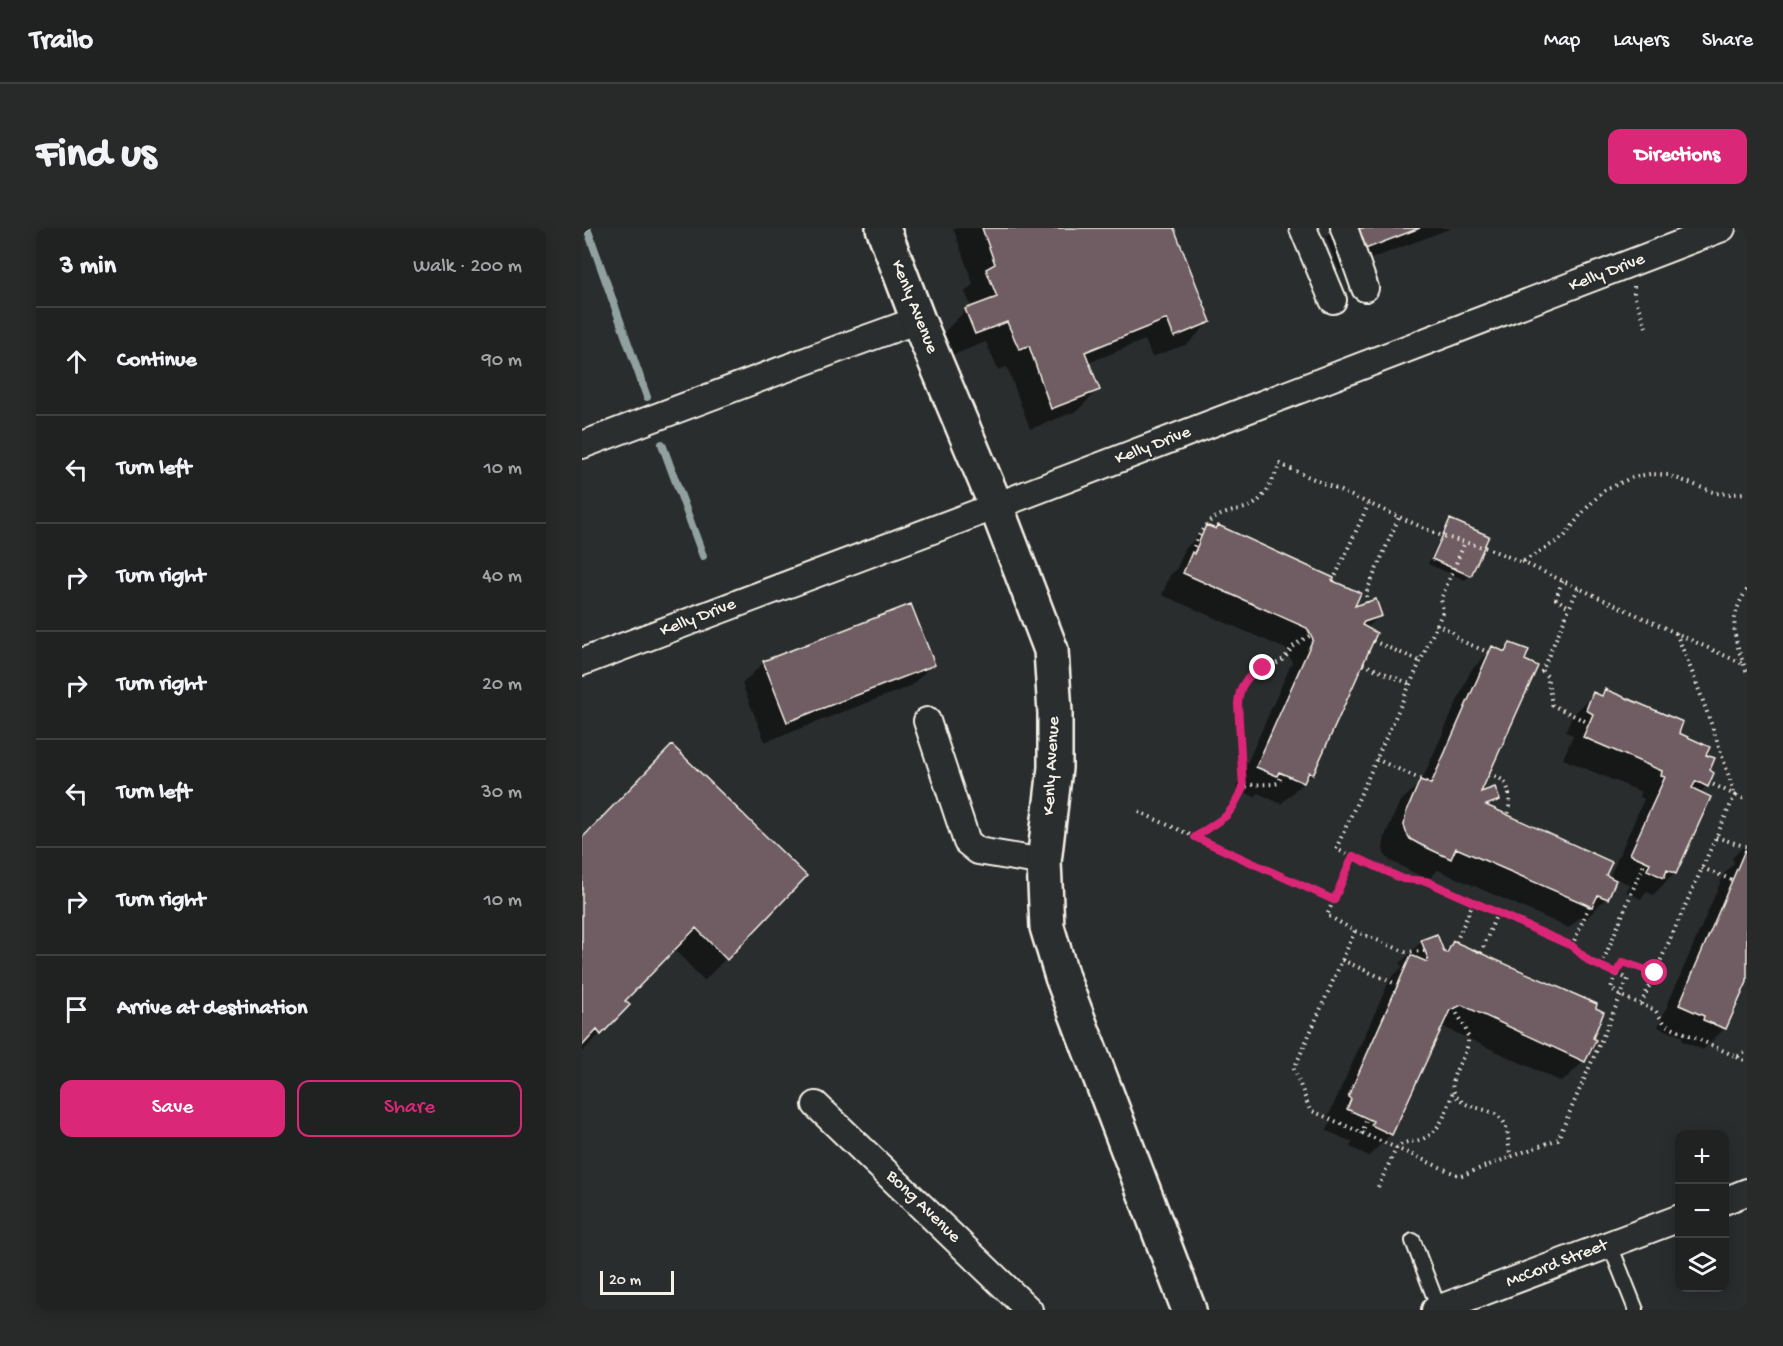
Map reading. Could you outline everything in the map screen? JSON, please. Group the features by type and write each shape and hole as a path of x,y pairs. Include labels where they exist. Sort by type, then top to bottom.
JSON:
{"street":[{"name":"Kenly Avenue","path":"883,228 1052,650 1055,768 1044,862 1047,927 1062,977 1189,1310"},
{"path":"1303,228 1333,300"},
{"path":"1344,228 1365,288"},
{"name":"Kelly Drive","path":"582,662 1722,228"},
{"path":"582,445 918,320"},
{"path":"927,721 967,842 978,851 1044,862"},
{"name":"Bong Avenue","path":"816,1105 1029,1310"},
{"path":"1729,1199 1747,1192"},
{"name":"McCord Street","path":"1437,1309 1675,1220"}],"lane":[{"path":"1413,1240 1437,1309"},
{"path":"1610,1245 1636,1310"}],"path":[{"path":"1196,550 1193,549 1200,533 1212,519 1248,508 1258,501 1266,492 1280,464 1442,536 1486,548 1522,562 1743,664"},
{"path":"1522,562 1564,537 1603,491 1633,477 1650,474 1668,475 1716,493 1747,493"},
{"path":"1333,581 1369,503"},
{"path":"1367,603 1366,593 1399,517"},
{"path":"1354,931 1294,1069 1310,1110 1460,1176 1558,1139 1628,979 1590,962 1572,946 1426,881 1403,879 1336,849 1443,611 1441,599 1465,542"},
{"path":"1563,581 1556,599 1569,607"},
{"path":"1542,671 1578,588"},
{"path":"1747,590 1741,597 1733,619 1735,642 1747,673"},
{"path":"1436,624 1451,632 1459,640 1490,653"},
{"path":"1641,1005 1735,795 1689,663 1676,633"},
{"path":"1195,837 1226,816 1243,788 1238,704 1238,694 1242,685 1250,675 1283,660 1292,647 1311,635"},
{"path":"1373,641 1420,661"},
{"path":"1363,664 1410,684"},
{"path":"1536,671 1542,671 1547,676 1552,705 1589,723"},
{"path":"1376,759 1431,784"},
{"path":"1243,788 1250,784 1278,783 1283,773"},
{"path":"1489,774 1502,780 1506,785 1509,800 1508,815"},
{"path":"1710,783 1747,800"},
{"path":"1139,812 1334,900"},
{"path":"1716,837 1747,847"},
{"path":"1353,856 1327,915 1354,931 1406,952 1425,951"},
{"path":"1601,966 1645,861"},
{"path":"1702,868 1732,880"},
{"path":"1456,942 1473,903"},
{"path":"1572,946 1589,906"},
{"path":"1481,953 1497,913"},
{"path":"1342,960 1398,985"},
{"path":"1655,973 1623,962 1611,988 1621,996 1654,1010 1665,1024 1747,1061"},
{"path":"1454,1008 1468,1034 1468,1043 1452,1084 1455,1095 1471,1107 1496,1114 1503,1121 1511,1157"},
{"path":"1737,1057 1747,1051"},
{"path":"1378,1187 1400,1144 1423,1138 1440,1123 1454,1090"},
{"path":"1362,1134 1367,1118"}],"building":[{"path":"982,228 1174,228 1211,322 1174,337 1167,319 1085,352 1100,390 1051,409 1029,346 1019,349 1007,322 975,334 965,309 997,297 986,269 995,264"},
{"path":"1352,228 1420,228 1360,251"},
{"path":"1450,519 1489,536 1471,576 1432,559"},
{"path":"1206,525 1216,529 1218,525 1334,578 1333,581 1361,593 1355,606 1376,599 1382,616 1364,622 1362,625 1377,633 1313,775 1309,772 1304,783 1279,772 1277,776 1256,767 1313,639 1307,628 1183,573"},
{"path":"911,604 935,665 787,722 763,661"},
{"path":"1510,643 1529,650 1525,660 1538,666 1481,792 1495,787 1500,800 1486,805 1612,862 1606,875 1616,880 1608,899 1598,895 1592,907 1456,848 1451,859 1410,839 1406,832 1404,825 1406,813 1420,780 1431,784 1492,646 1505,652"},
{"path":"1605,689 1683,722 1679,733 1710,747 1706,755 1715,758 1710,770 1714,773 1708,787 1696,781 1692,788 1711,797 1676,874 1667,870 1664,878 1647,870 1650,863 1630,854 1665,777 1661,776 1662,771 1583,737 1593,714 1586,710 1593,692 1602,696"},
{"path":"672,745 807,876 727,960 696,928 625,1001 630,1005 601,1035 597,1030 582,1046 582,838"},
{"path":"1745,850 1747,851 1747,982 1726,1029 1703,1020 1704,1016 1679,1005"},
{"path":"1437,934 1444,952 1447,953 1453,941 1597,1004 1596,1008 1604,1012 1593,1038 1596,1040 1585,1062 1462,1005 1450,1010 1392,1135 1371,1125 1373,1121 1347,1109 1351,1099 1348,1097 1411,955 1427,962 1421,940"}],"waterway":[{"path":"587,228 647,397"},
{"path":"662,444 703,556"}],"route":[{"path":"1263,668 1250,675 1238,694 1243,788 1226,816 1218,824 1195,837 1334,900 1353,856 1403,879 1426,881 1572,946 1590,962 1616,973 1623,962 1655,973"}]}
